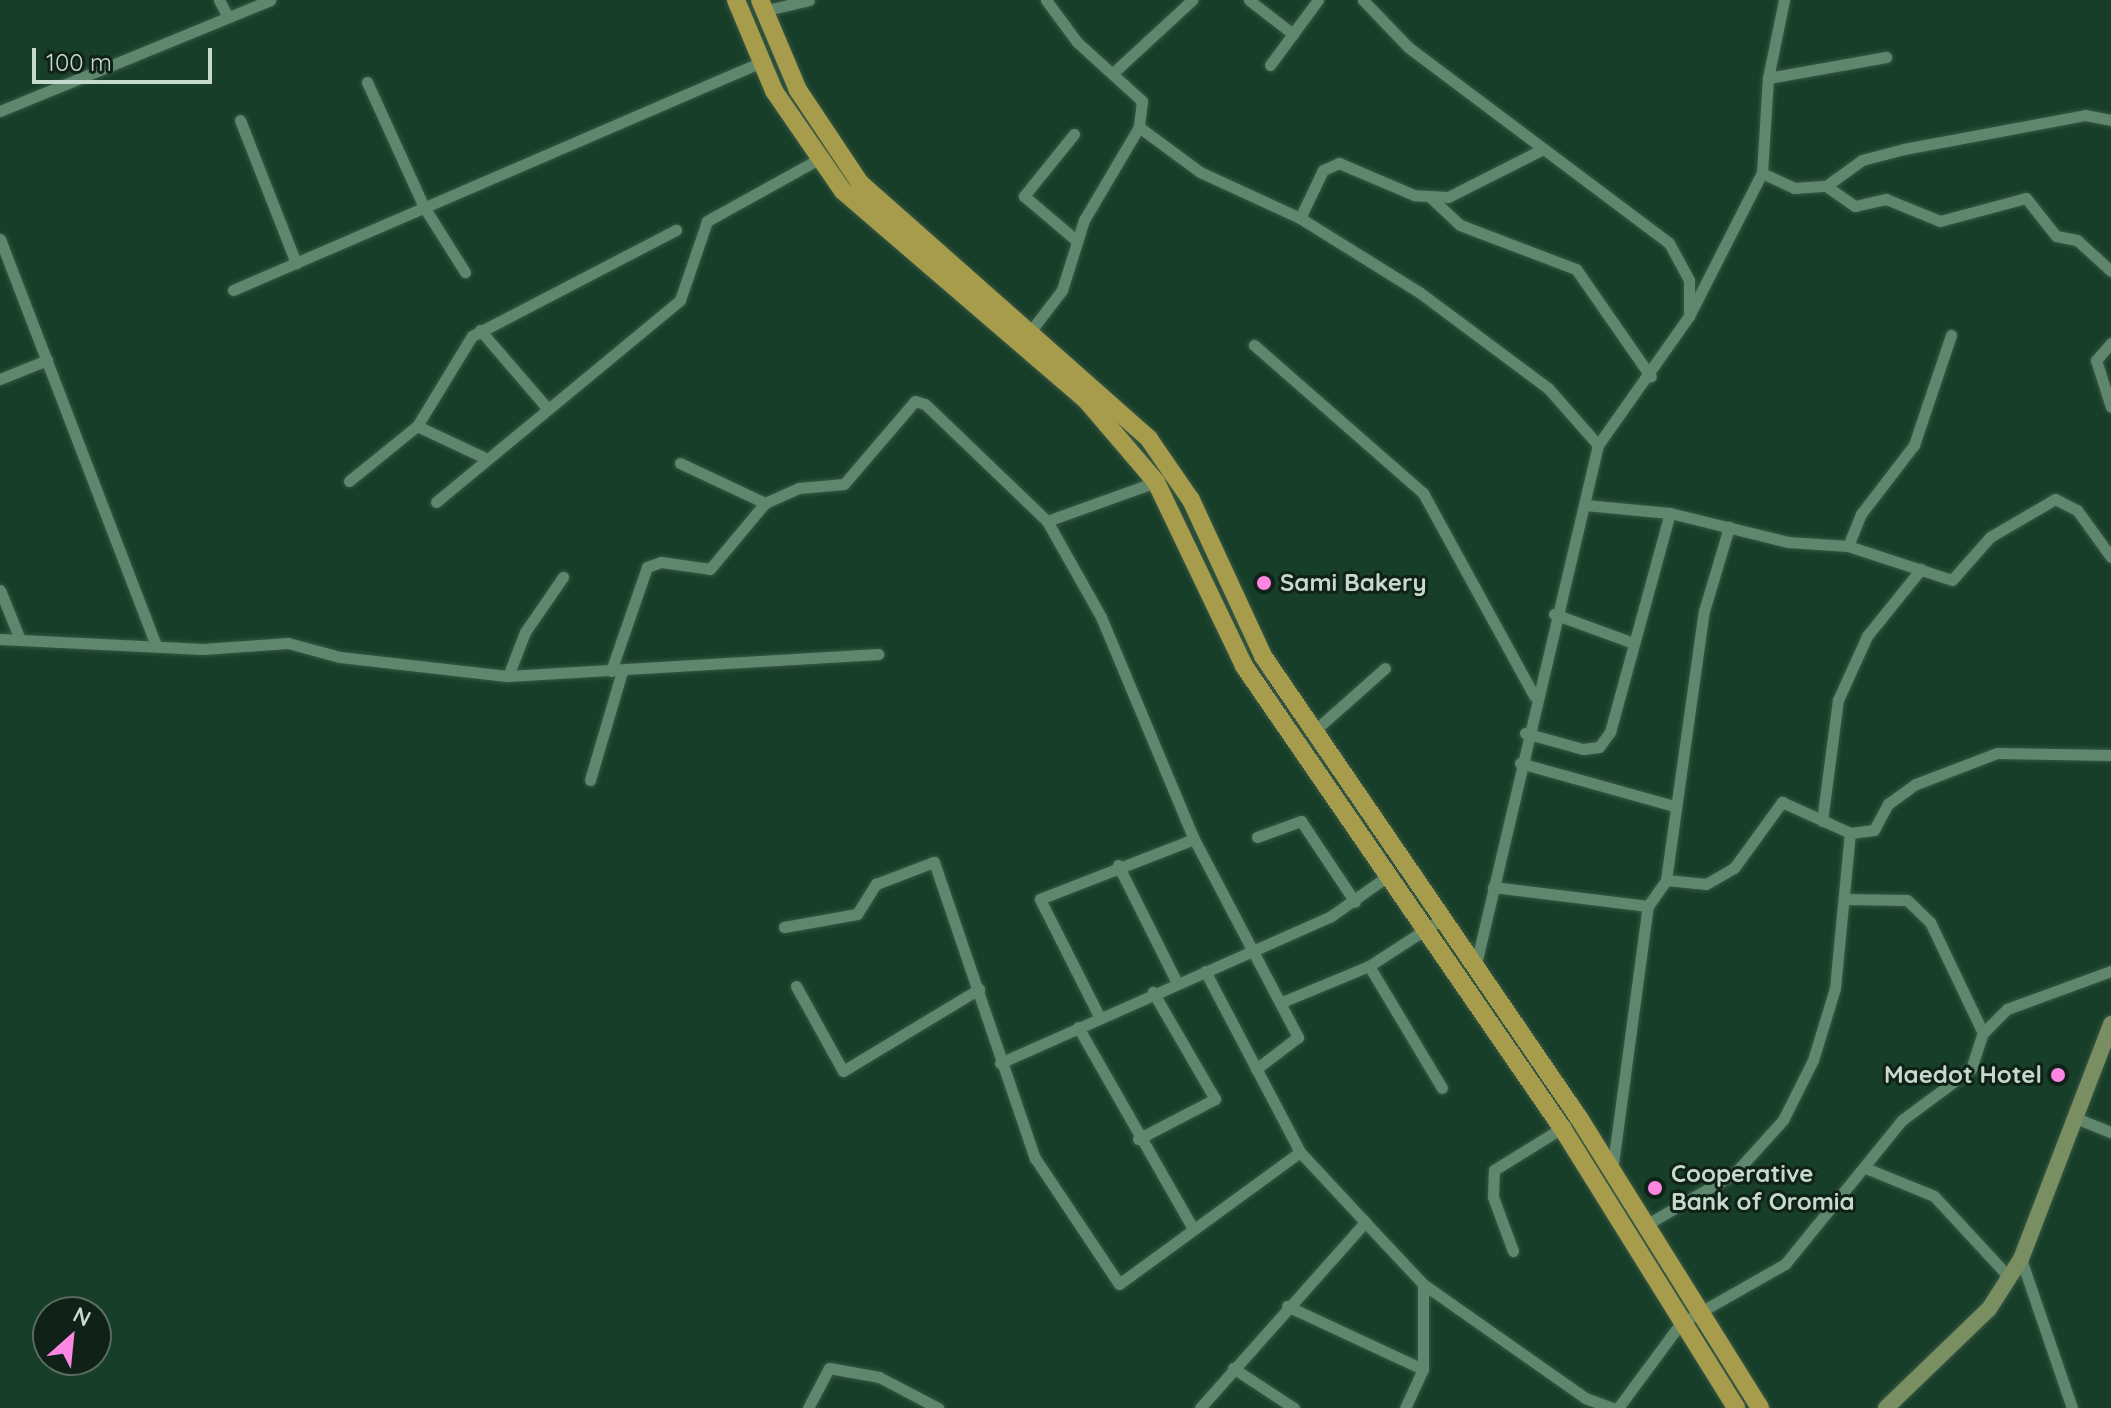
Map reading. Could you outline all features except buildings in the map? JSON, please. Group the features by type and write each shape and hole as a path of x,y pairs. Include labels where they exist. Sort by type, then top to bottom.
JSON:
{"highway":[{"path":"736,0 759,63 817,160 1086,400 1156,482 1244,666 1562,1128 1736,1408"},
{"path":"761,6 838,156 911,245 1030,332 1149,439 1191,500 1263,656 1579,1118 1760,1408"}],"main road":[{"path":"1886,1408 1989,1309 2010,1278 2021,1259 2078,1119 2111,1024"}],"street":[{"path":"219,0 228,17"},
{"path":"0,111 270,0"},
{"path":"761,6 809,0"},
{"path":"1030,332 1062,290 1077,241 1139,127 1142,101 1077,42 1046,0"},
{"path":"1113,73 1192,0"},
{"path":"1249,0 1293,34"},
{"path":"1270,65 1318,0"},
{"path":"1363,0 1408,47 1669,243 1689,280 1689,316"},
{"path":"1476,964 1525,733 1598,445 1651,377 1689,316 1762,173 1768,78 1784,0"},
{"path":"1768,78 1886,57"},
{"path":"233,290 759,63"},
{"path":"367,82 424,207 465,272"},
{"path":"1762,173 1794,188 1826,186 1862,160 1904,149 2085,115 2111,120"},
{"path":"240,120 296,263"},
{"path":"1139,127 1200,172 1300,218 1419,292 1548,388 1598,445"},
{"path":"1074,134 1024,196 1077,241"},
{"path":"1300,218 1323,170 1339,163 1429,196 1448,197 1543,149"},
{"path":"436,502 483,457 680,300 707,221 817,160"},
{"path":"1826,186 1855,206 1886,199 1940,221 2026,198 2056,236 2077,240 2111,271"},
{"path":"1429,196 1460,225 1576,269 1651,377"},
{"path":"349,481 417,426 480,330 676,230"},
{"path":"0,239 155,643"},
{"path":"480,330 547,408"},
{"path":"1848,546 1861,514 1914,445 1951,335"},
{"path":"2111,343 2096,360 2111,407"},
{"path":"1254,345 1423,493 1534,696"},
{"path":"0,379 47,360"},
{"path":"590,780 616,671 647,567 661,562 710,569 765,503 799,488 844,484 915,401 1047,521 1101,617 1194,839 1298,1037 1256,1069"},
{"path":"417,426 483,457"},
{"path":"680,463 765,503"},
{"path":"1047,521 1156,482"},
{"path":"1585,505 1670,513 1788,542 1848,546 1952,580 1990,537 2055,499 2077,510 2111,557"},
{"path":"1525,733 1599,747 1623,689 1631,642 1670,513"},
{"path":"1612,1173 1648,906 1666,880 1674,806 1704,611 1729,527"},
{"path":"1822,821 1838,700 1867,636 1921,569"},
{"path":"508,676 525,632 563,577"},
{"path":"0,590 19,637"},
{"path":"1554,614 1631,642"},
{"path":"0,639 310,644 340,657 508,676 878,654"},
{"path":"1313,732 1385,668"},
{"path":"1666,880 1706,884 1734,868 1782,802 1850,833 1874,830 1888,804 1916,784 1997,753 2111,755"},
{"path":"1520,763 1674,806"},
{"path":"1257,837 1301,821 1355,902"},
{"path":"1644,1226 1735,1173 1783,1120 1813,1060 1835,988 1850,833"},
{"path":"1100,1018 1040,899 1118,865 1194,839"},
{"path":"784,927 857,914 876,884 934,862 979,989 1000,1063 1035,1158 1119,1284 1300,1152"},
{"path":"1118,865 1177,983"},
{"path":"1000,1063 1355,902 1388,876"},
{"path":"1493,887 1648,906"},
{"path":"1845,899 1907,900 1930,922 1983,1033"},
{"path":"1282,1002 1369,966 1443,918"},
{"path":"1369,966 1442,1088"},
{"path":"1205,971 1300,1152 1423,1284 1584,1403 1615,1408 1681,1323 1785,1264 1868,1169 1902,1120 1971,1069 1983,1033 2007,1009 2111,971"},
{"path":"796,986 843,1071 979,989"},
{"path":"1138,1139 1215,1099 1153,992"},
{"path":"1078,1027 1138,1139 1193,1229"},
{"path":"1513,1251 1493,1197 1494,1170 1579,1118"},
{"path":"2078,1119 2111,1132"},
{"path":"1868,1169 1934,1196 2010,1278"},
{"path":"1200,1408 1287,1306 1365,1222"},
{"path":"2021,1259 2072,1408"},
{"path":"1405,1408 1423,1369 1423,1284"},
{"path":"1287,1306 1423,1369"},
{"path":"808,1408 829,1368 879,1377 938,1408"},
{"path":"1233,1368 1294,1408"}],"place":[{"name":"Sami Bakery","path":"1264,583"},
{"name":"Maedot Hotel","path":"2058,1075"},
{"name":"Cooperative Bank of Oromia","path":"1655,1188"}]}
